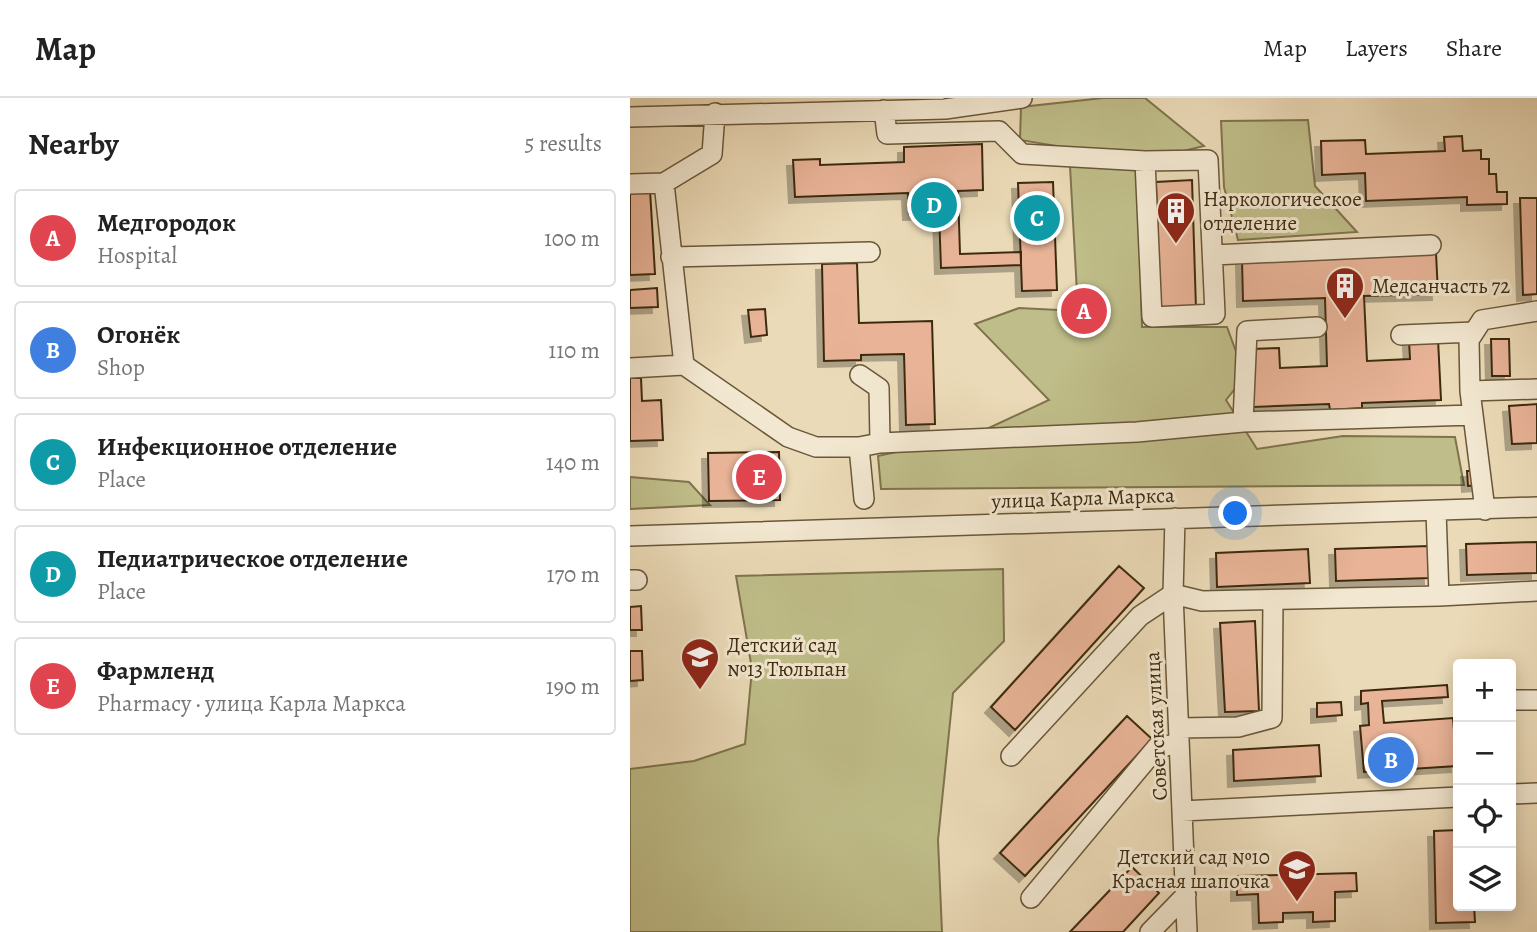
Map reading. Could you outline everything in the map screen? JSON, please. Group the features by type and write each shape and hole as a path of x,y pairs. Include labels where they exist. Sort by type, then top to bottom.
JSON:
{"street":[{"path":"630,117 842,105 884,110 1022,98"},
{"path":"884,110 887,134 999,131 1022,154 1145,162 1208,160 1215,314 1152,317 1145,162"},
{"path":"630,184 664,183 712,154 715,113"},
{"path":"664,183 684,365"},
{"path":"1213,255 1431,245"},
{"path":"671,257 870,252"},
{"path":"1485,510 1470,391 1469,340 1482,320 1537,311"},
{"path":"1243,422 1247,331 1317,327"},
{"path":"1401,335 1474,332"},
{"path":"630,368 684,365 788,437 817,447 1137,432 1243,422 1473,415"},
{"path":"860,375 879,388 880,443"},
{"path":"1470,391 1537,389"},
{"path":"859,447 864,499"},
{"name":"улица Карла Маркса","path":"630,536 1537,507"},
{"path":"1436,511 1439,596"},
{"name":"Советская улица","path":"1175,518 1173,594 1187,932"},
{"path":"1011,756 1139,616 1173,594 1202,601 1537,592"},
{"path":"1031,898 1157,747 1179,736 1238,727 1272,718 1273,600"},
{"path":"1516,700 1537,700"},
{"path":"1516,794 1537,793"},
{"path":"1182,811 1453,797"},
{"path":"1150,932 1186,895"}],"shaded area":[{"path":"1103,98 1145,98 1204,146 1138,162 1142,327 1227,327 1245,376 1226,400 1257,449 1343,436 1455,437 1464,485 881,489 878,456 976,434 1049,400 975,324 1019,308 1078,311 1069,148 1020,140 1021,107"},
{"path":"1308,120 1315,186 1357,232 1238,240 1224,187 1221,121"},
{"path":"630,477 689,482 710,505 630,509"},
{"path":"1003,569 1004,641 953,693 938,840 942,932 630,932 630,769 694,761 745,744 752,669 736,576"}],"building":[{"path":"1462,136 1463,151 1481,150 1481,159 1489,159 1489,174 1496,174 1497,192 1507,192 1507,204 1467,205 1467,197 1366,201 1365,173 1322,175 1321,141 1365,140 1366,154 1445,151 1444,137"},
{"path":"982,144 983,190 958,191 960,254 1021,252 1021,265 941,268 939,213 909,214 908,193 795,197 793,160 820,159 820,165 904,162 904,147"},
{"name":"Наркологическое отделение","path":"1192,180 1196,309 1160,310 1156,182"},
{"path":"1053,182 1057,290 1022,291 1018,183"},
{"path":"650,190 655,274 630,275 630,191"},
{"path":"1520,198 1537,198 1537,294 1523,295"},
{"name":"Медсанчасть 72","path":"1436,253 1438,294 1364,296 1367,361 1410,359 1409,341 1438,339 1441,400 1362,403 1362,408 1330,410 1329,404 1253,407 1251,349 1279,348 1280,368 1327,366 1325,298 1243,301 1242,260"},
{"path":"857,263 859,323 932,321 935,424 906,425 904,354 861,355 861,360 824,361 822,264"},
{"path":"657,288 658,307 630,308 630,290"},
{"path":"765,309 767,335 751,337 748,310"},
{"path":"1491,339 1509,339 1510,376 1492,376"},
{"path":"630,378 641,378 642,401 661,400 663,440 630,441"},
{"path":"1537,404 1537,443 1512,444 1509,406"},
{"path":"779,452 780,500 709,501 708,453"},
{"path":"1467,471 1478,471 1479,485 1468,486"},
{"path":"1537,542 1537,573 1467,575 1466,544"},
{"path":"1429,546 1430,578 1336,581 1335,549"},
{"path":"1308,549 1310,583 1217,587 1216,553"},
{"path":"1119,566 1144,588 1015,730 991,707"},
{"path":"641,606 642,630 630,630 630,607"},
{"path":"1255,621 1259,711 1225,712 1220,623"},
{"path":"630,651 642,651 643,680 630,681"},
{"path":"1447,685 1448,697 1382,701 1384,723 1453,718 1453,766 1364,772 1360,726 1369,725 1368,703 1361,704 1361,691"},
{"path":"1341,702 1342,715 1317,717 1317,703"},
{"path":"1127,716 1152,739 1025,876 1000,853"},
{"path":"1319,745 1321,776 1234,781 1233,750"},
{"path":"1453,830 1453,911 1474,911 1475,922 1436,923 1434,831"},
{"path":"1132,867 1159,893 1123,932 1070,932"},
{"name":"Детский сад №10 Красная шапочка","path":"1356,873 1357,891 1335,892 1335,921 1313,922 1313,912 1283,913 1283,922 1259,923 1258,894 1237,895 1237,876"}],"place":[{"name":"Педиатрическое отделение","path":"934,205"},
{"name":"Инфекционное отделение","path":"1037,218"},
{"name":"Наркологическое отделение","path":"1176,245"},
{"name":"Медгородок","path":"1084,311"},
{"name":"Медсанчасть 72","path":"1345,320"},
{"name":"Фармленд","path":"759,477"},
{"name":"Детский сад №13 Тюльпан","path":"700,691"},
{"name":"Огонёк","path":"1391,760"},
{"name":"Детский сад №10 Красная шапочка","path":"1297,903"}]}
